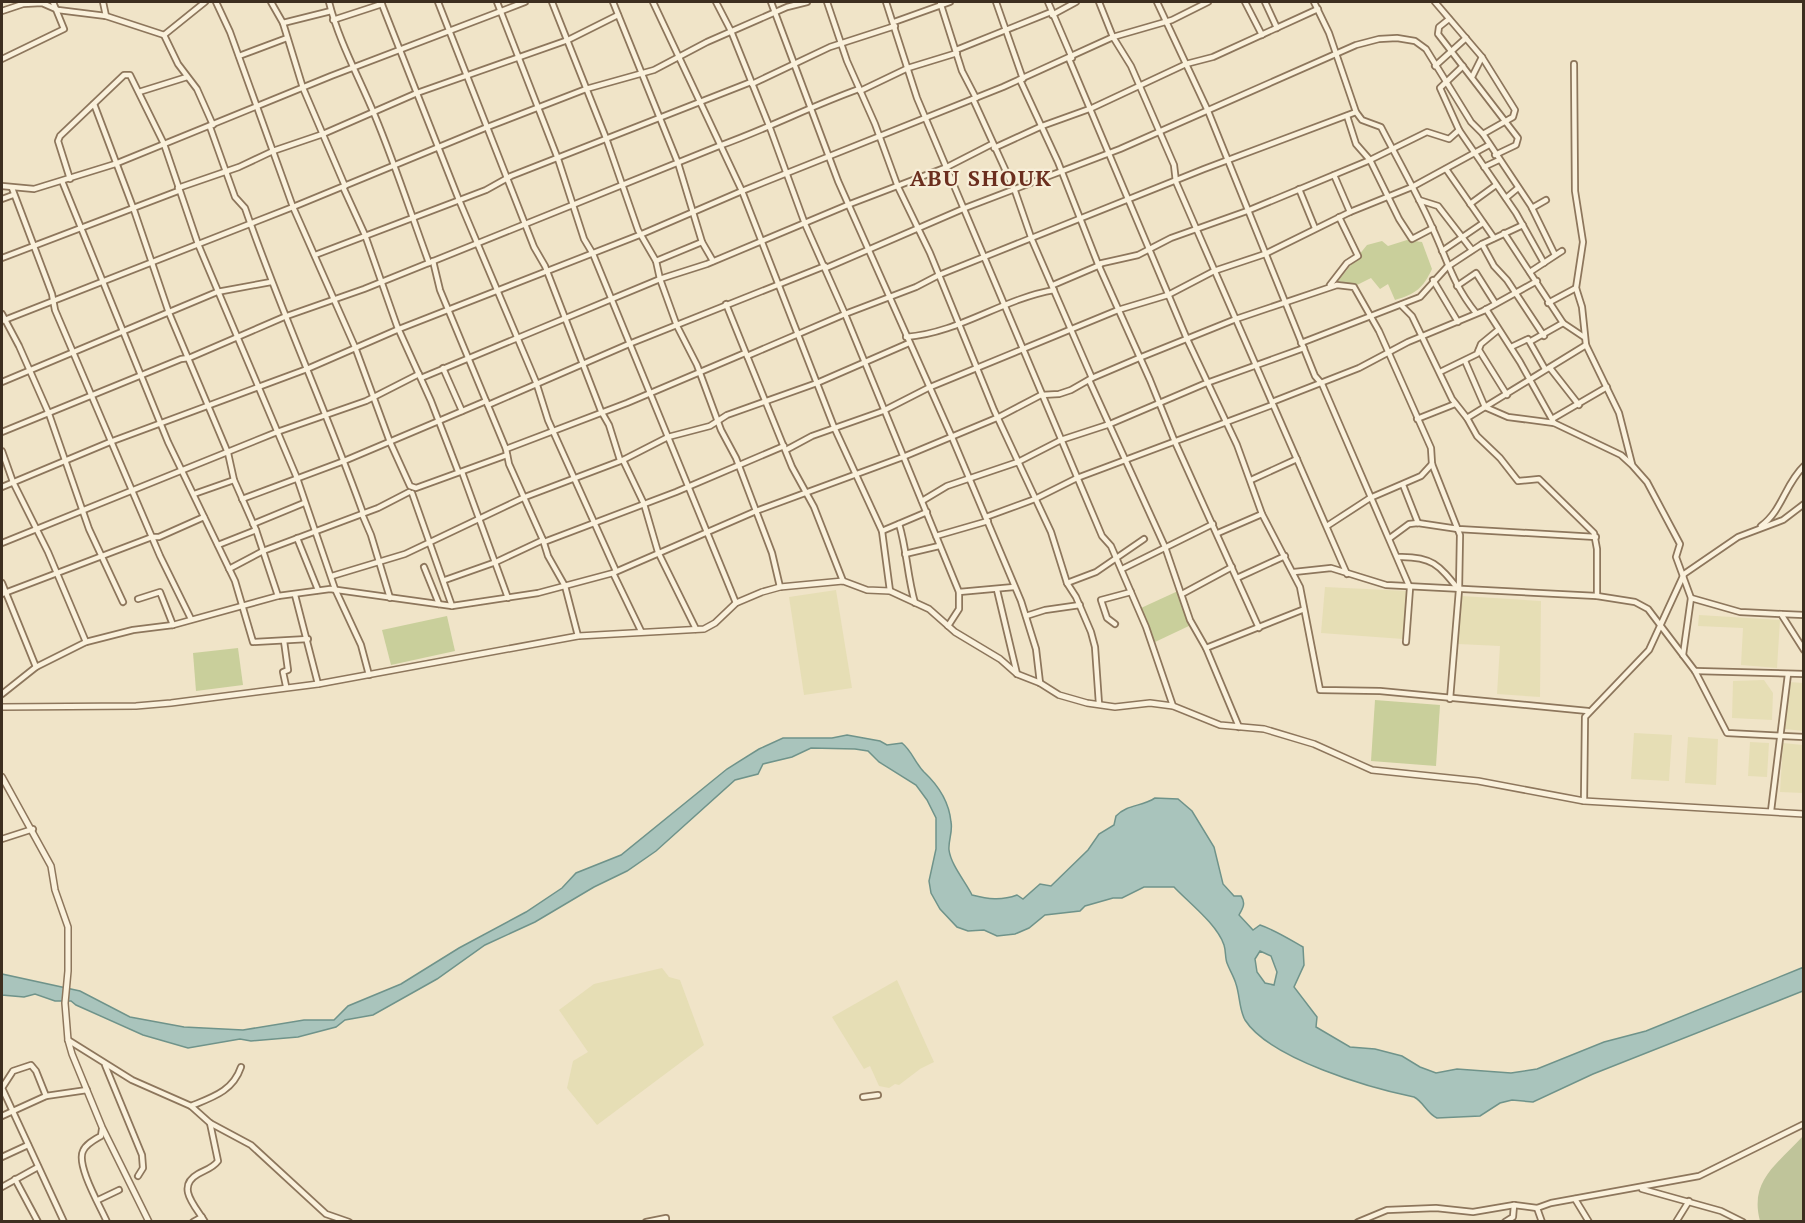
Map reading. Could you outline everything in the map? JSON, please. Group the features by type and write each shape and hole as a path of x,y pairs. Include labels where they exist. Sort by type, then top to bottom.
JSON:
{"street":[{"path":"2,10 42,2 58,10 106,16 164,35 187,77 197,89 226,172 251,224 284,317 344,461 390,598"},
{"path":"2,59 64,29 53,2"},
{"path":"103,2 106,16"},
{"path":"164,35 205,2"},
{"path":"216,2 239,56 293,207 355,348 390,442 413,487 411,493 445,580 452,606"},
{"path":"271,2 283,23 303,88 365,236 399,329 440,421 508,598"},
{"path":"329,2 333,20 352,69 374,113 395,165 436,279 548,555 565,586 578,636"},
{"path":"333,20 382,2 459,200 536,382 553,429 641,631"},
{"path":"438,2 466,78 601,411 609,425 621,460 644,504 658,552 696,629"},
{"path":"497,2 558,159 588,248 593,254 668,437 676,462 689,486 736,603"},
{"path":"2,186 34,189 115,164 256,106 525,2"},
{"path":"552,2 606,138 638,230 656,261 677,326 739,466 772,553 780,587"},
{"path":"613,2 678,163 702,242 713,261"},
{"path":"653,2 742,191 834,427 882,531 890,591"},
{"path":"716,2 731,31 805,224 845,314 959,592 959,609 948,626"},
{"path":"771,2 796,63 829,157 928,388 951,435 1026,616 1036,648 1040,683"},
{"path":"3,320 251,224 586,89 654,70 776,11 807,2"},
{"path":"827,2 898,187 919,229 1018,462 1051,532 1067,583 1080,605 1095,647 1099,704"},
{"path":"886,2 926,118 1102,536 1111,546 1122,568 1146,627 1173,706"},
{"path":"315,255 459,200 606,138 660,120 940,4 950,2"},
{"path":"996,2 1021,79 1082,219 1118,310 1259,628"},
{"path":"1048,2 1168,295 1251,480 1262,514 1300,587 1302,610 1320,690 1380,691 1588,711"},
{"path":"2,432 181,359 189,358 284,317 431,262 719,146 770,128 812,107 859,90 908,68 956,52 1005,29 1052,14 1076,2"},
{"path":"1099,2 1113,37 1131,66 1174,165 1176,182 1214,272 1347,574"},
{"path":"1157,2 1208,111 1303,346 1398,557 1410,588 1406,642"},
{"path":"2,488 63,460 307,369 399,329 593,254 742,191 975,99 1070,59 1113,37 1165,21 1208,2"},
{"path":"1245,2 1262,35"},
{"path":"1265,2 1277,28"},
{"path":"1314,2 1329,33 1356,112 1362,120 1381,127 1433,228 1447,267 1476,314"},
{"path":"1435,2 1482,57 1515,111 1513,117 1483,134"},
{"path":"940,4 992,146 1015,191 1032,240 1090,379 1165,548 1190,620 1206,648 1239,727"},
{"path":"2,543 277,432 375,397 420,376 470,360 660,279 713,261 850,204 898,187 992,146 1092,108 1185,64 1213,57 1318,9"},
{"path":"283,23 331,11"},
{"path":"2,258 134,210 178,189 322,134 417,93 466,78 518,56 568,40 618,15"},
{"path":"1449,19 1437,30 1516,135 1518,142 1495,155"},
{"path":"239,56 287,38"},
{"path":"242,499 344,461 462,411 584,365 726,304 825,267 965,208 1015,191 1109,153 1335,53 1379,39 1397,38 1419,42 1471,122 1483,134 1532,208 1555,255"},
{"path":"1435,66 1466,38"},
{"path":"1472,77 1475,66 1482,57"},
{"path":"1574,64 1575,191 1583,242 1576,288 1582,307 1586,345 1619,413 1632,465"},
{"path":"1463,66 1440,88 1473,153 1506,198 1544,263"},
{"path":"70,179 58,140 126,74 130,75 164,144 198,244 297,478 335,590 361,645 369,675"},
{"path":"139,92 187,77"},
{"path":"94,104 170,313 228,453 234,480 264,551 278,596"},
{"path":"413,487 460,471 507,452 553,429 798,334 1129,199 1356,112"},
{"path":"1347,116 1356,144 1370,160 1412,239 1433,228"},
{"path":"332,576 380,563 431,542 525,497 621,460 668,437 710,426 719,419 864,363 908,340 938,333 1005,304 1053,288 1099,264 1131,257 1196,228 1247,211 1370,160 1427,132 1449,139 1471,122"},
{"path":"445,580 644,504 834,427 883,411 928,388 1118,310 1168,295 1214,272 1265,254 1339,217 1412,187 1489,145"},
{"path":"1484,167 1499,160"},
{"path":"1446,169 1494,238"},
{"path":"1334,175 1350,212"},
{"path":"62,182 140,376 182,472 229,569 243,605 253,642 308,639"},
{"path":"1470,204 1496,185"},
{"path":"12,188 72,351 152,537 191,619"},
{"path":"1506,198 1518,188"},
{"path":"1299,189 1315,228"},
{"path":"2,199 13,195"},
{"path":"1419,200 1438,206 1472,249"},
{"path":"1532,208 1546,200"},
{"path":"1329,286 1347,263 1358,256 1339,217"},
{"path":"1442,251 1483,224"},
{"path":"922,501 947,486 1018,462 1061,440 1110,424 1208,383 1256,366 1369,315 1420,297 1447,267 1472,249 1523,225"},
{"path":"1504,233 1563,323 1584,337"},
{"path":"656,261 702,242"},
{"path":"1482,244 1494,266 1544,336"},
{"path":"1530,272 1562,251"},
{"path":"1457,286 1476,273 1496,303"},
{"path":"1433,280 1458,322"},
{"path":"936,536 987,519 1077,478 1127,462 1322,384 1388,352 1476,314 1537,281"},
{"path":"2,382 217,292 271,282"},
{"path":"2,694 36,666 86,642 133,630 172,625 278,596 335,590 452,606 508,598 615,572 756,512 903,457 951,435 999,417 1041,395 1059,394 1139,358 1329,286 1354,287 1379,331 1431,448 1432,464 1460,535 1459,590 1450,699"},
{"path":"1548,303 1576,288"},
{"path":"726,304 843,581"},
{"path":"1401,305 1412,316 1424,336 1455,404 1467,418 1476,436 1500,458 1518,481 1535,478 1541,481 1591,527 1596,537 1597,596"},
{"path":"1486,309 1511,347 1553,421"},
{"path":"2,314 3,320 20,346 49,414 63,460 83,512 123,602"},
{"path":"1511,347 1526,339 1531,341 1544,336 1563,323"},
{"path":"1440,372 1477,354 1498,330"},
{"path":"1531,341 1548,368 1579,405"},
{"path":"1467,418 1586,345"},
{"path":"1479,350 1507,395"},
{"path":"1465,361 1485,407 1508,417 1553,421 1621,455 1647,482 1680,544 1676,557 1691,598 1683,655"},
{"path":"443,368 462,411"},
{"path":"1553,421 1607,387"},
{"path":"1418,419 1455,404"},
{"path":"2,451 13,482 86,642"},
{"path":"1251,480 1297,459"},
{"path":"1327,526 1370,498 1420,476 1432,464"},
{"path":"1756,530 1772,518 1792,477 1803,466"},
{"path":"194,495 234,480"},
{"path":"1402,485 1418,524"},
{"path":"229,569 264,551 411,493"},
{"path":"218,545 304,503"},
{"path":"1584,801 1585,717 1588,711 1649,650 1684,574 1738,537 1783,520 1803,504"},
{"path":"882,531 927,512"},
{"path":"1218,533 1262,514"},
{"path":"4,594 102,555 152,537 159,537 204,517"},
{"path":"899,524 904,540 908,578 915,603"},
{"path":"1122,568 1213,524"},
{"path":"1390,538 1409,524 1596,537"},
{"path":"297,538 318,590"},
{"path":"1067,583 1096,573 1144,539"},
{"path":"905,554 939,546"},
{"path":"1237,578 1285,556"},
{"path":"1398,557 1429,560 1442,569 1459,590"},
{"path":"423,567 439,604"},
{"path":"1182,594 1232,567"},
{"path":"1294,572 1323,567 1386,585 1410,588 1597,596 1643,605 1662,626 1695,671 1727,733 1803,737"},
{"path":"2,707 136,706 286,686 318,684 578,636 696,629 709,627 736,603 780,587 843,581 867,590 890,591 928,609 948,626 1000,659 1017,674 1040,683 1059,695 1115,707 1150,703 1173,706 1220,724 1264,729 1314,744 1372,770 1478,781 1584,801 1803,814"},
{"path":"2,583 4,594 36,666"},
{"path":"959,592 1014,587"},
{"path":"997,590 1017,674"},
{"path":"138,599 160,592 172,625"},
{"path":"1115,624 1107,618 1101,600 1131,592"},
{"path":"295,595 318,684"},
{"path":"1691,598 1740,612 1803,615"},
{"path":"1026,616 1048,609 1080,605"},
{"path":"1206,648 1302,610"},
{"path":"1781,614 1803,650"},
{"path":"284,641 288,670 283,672 286,686"},
{"path":"1695,671 1803,674"},
{"path":"1771,811 1778,735 1788,674"},
{"path":"2,777 33,829 51,866 68,927 65,1003 68,1040 102,1127 149,1221"},
{"path":"2,839 33,829"},
{"path":"68,1040 147,1088 191,1106 210,1123 250,1145 308,1200 334,1220 349,1221"},
{"path":"105,1064 142,1155 143,1168 138,1176"},
{"path":"46,1095 36,1071 28,1065 13,1071 2,1088 63,1220 56,1221"},
{"path":"191,1106 228,1089 236,1080 241,1067"},
{"path":"2,1116 46,1095 87,1090"},
{"path":"864,1097 878,1095"},
{"path":"193,1221 204,1219 188,1198 188,1185 195,1175 218,1161 210,1123"},
{"path":"1358,1221 1387,1210 1436,1208 1473,1212 1514,1205 1537,1208 1575,1199 1640,1189 1699,1176 1803,1124"},
{"path":"102,1127 101,1136 83,1149 81,1156 84,1171 107,1221"},
{"path":"2,1157 28,1145"},
{"path":"2,1187 39,1167"},
{"path":"15,1179 38,1221"},
{"path":"1640,1189 1689,1201 1743,1221"},
{"path":"98,1200 119,1190"},
{"path":"1575,1199 1590,1221"},
{"path":"1676,1221 1689,1201"},
{"path":"1505,1221 1513,1217 1514,1205"},
{"path":"1537,1208 1542,1221"},
{"path":"646,1221 666,1218 666,1221"}],"shaded area":[{"path":"1325,587 1407,591 1403,639 1321,633"},
{"path":"836,590 852,688 804,695 789,597"},
{"path":"1462,596 1541,601 1540,697 1497,694 1500,646 1458,644"},
{"path":"1699,615 1780,620 1777,668 1741,665 1743,628 1698,626"},
{"path":"1764,680 1773,693 1772,720 1732,718 1733,681"},
{"path":"1789,682 1803,683 1803,731 1785,729"},
{"path":"1634,733 1672,735 1669,781 1631,779"},
{"path":"1688,737 1718,739 1716,785 1685,783"},
{"path":"1750,742 1769,743 1767,777 1748,776"},
{"path":"1783,743 1803,745 1803,793 1780,792"},
{"path":"662,968 669,977 680,980 704,1045 597,1125 567,1088 573,1061 588,1052 559,1010 594,984"},
{"path":"897,980 934,1062 920,1069 899,1085 895,1084 889,1088 879,1086 870,1066 864,1069 832,1017"}],"green space":[{"path":"1407,240 1422,242 1432,269 1422,286 1414,293 1395,300 1388,284 1380,289 1371,278 1357,285 1338,281 1367,245 1382,241 1388,246"},
{"path":"1178,591 1191,625 1155,642 1141,608"},
{"path":"447,616 455,651 391,665 382,630"},
{"path":"238,648 243,685 196,691 193,653"},
{"path":"1375,700 1440,705 1436,766 1371,761"},
{"path":"1803,1136 1803,1221 1760,1221 1758,1207 1762,1183 1776,1164"}],"water":[{"path":"847,735 880,741 887,745 902,743 905,746 939,788 946,801 951,826 949,850 955,867 972,895 984,898 1000,899 1017,895 1023,899 1040,884 1051,886 1088,850 1099,834 1114,825 1116,816 1121,812 1155,798 1178,799 1192,811 1214,847 1223,884 1234,896 1241,896 1243,899 1239,915 1253,930 1260,925 1303,947 1304,965 1294,987 1317,1017 1316,1027 1350,1047 1375,1049 1402,1056 1436,1073 1457,1069 1511,1073 1537,1069 1604,1042 1646,1031 1804,967 1803,991 1593,1074 1533,1102 1512,1100 1500,1103 1480,1116 1437,1118 1414,1097 1373,1087 1322,1070 1276,1047 1258,1034 1243,1016 1236,984 1220,937 1209,921 1174,887 1144,887 1122,898 1113,898 1085,906 1080,911 1045,915 1029,928 1015,934 997,936 984,930 968,931 957,927 940,909 931,893 929,881 936,849 936,818 916,785 879,762 868,751 811,748 792,757 763,764 758,774 735,780 656,851 627,871 594,887 535,922 485,945 437,979 373,1015 345,1020 336,1027 298,1037 251,1041 240,1039 188,1048 143,1035 71,1001 55,1001 35,994 24,997 2,995 2,974 80,991 130,1017 184,1027 243,1030 304,1020 334,1020 348,1006 401,984 459,948 526,912 562,888 576,873 621,855 727,769 759,749 783,738 832,738","holes":["1260,951 1271,956 1277,972 1274,985 1265,983 1257,972 1255,959"]}],"district":[{"name":"ABU SHOUK","path":"981,178"}]}
